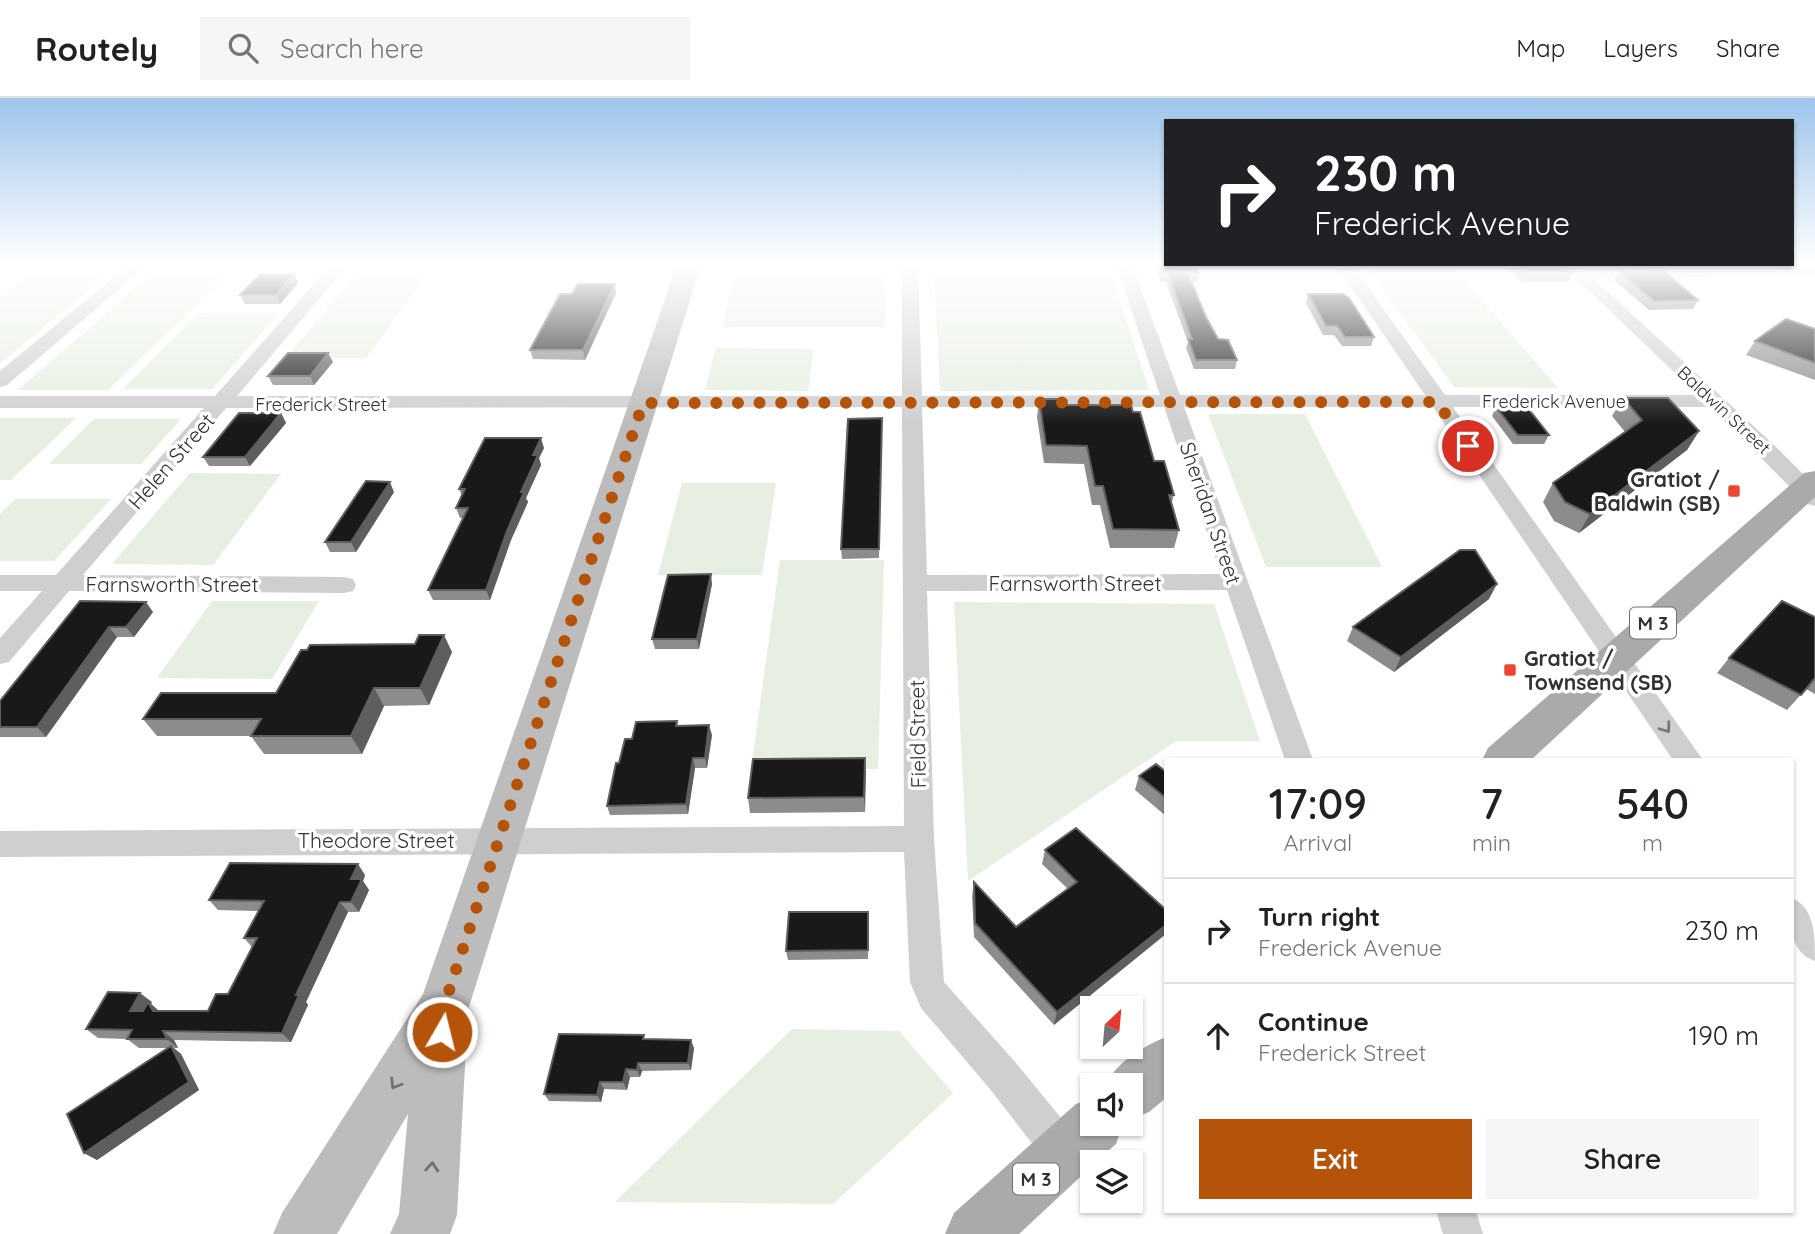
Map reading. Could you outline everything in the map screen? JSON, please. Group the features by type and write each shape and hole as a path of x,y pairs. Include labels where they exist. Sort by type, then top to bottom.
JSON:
{"main road":[{"path":"420,1234 428,1215 444,1006 671,318"},
{"name":"M 3","path":"1505,758 1617,654 1811,489"},
{"path":"303,1234 444,1006"},
{"path":"1143,1082 1164,1065"},
{"name":"M 3","path":"975,1234 1080,1139"}],"street":[{"path":"0,381 75,318"},
{"name":"Helen Street","path":"0,655 294,318"},
{"name":"Field Street","path":"911,318 919,839 926,968 933,996 1003,1076 1080,1139"},
{"name":"Sheridan Street","path":"1143,318 1298,758"},
{"path":"1380,318 1688,758"},
{"name":"Baldwin Street","path":"1626,318 1712,401 1811,489"},
{"name":"Frederick Avenue","path":"1437,402 1712,401"},
{"name":"Frederick Street","path":"0,402 643,403"},
{"path":"643,403 1437,402"},
{"name":"Farnsworth Street","path":"915,583 1236,582"},
{"name":"Farnsworth Street","path":"0,583 344,585"},
{"name":"Theodore Street","path":"0,844 919,839"},
{"path":"1794,915 1815,946"},
{"path":"1457,1213 1463,1234"}],"shaded area":[{"path":"0,318 54,318 0,363"},
{"path":"101,318 182,318 108,390 18,390"},
{"path":"194,318 275,318 212,389 123,389"},
{"path":"319,318 395,318 366,358 286,358"},
{"path":"724,318 885,318 885,327 722,327"},
{"path":"936,318 1126,318 1149,390 940,391"},
{"path":"1404,318 1497,318 1558,388 1454,387"},
{"path":"716,348 814,349 808,391 705,390"},
{"path":"1208,414 1305,414 1382,567 1266,567"},
{"path":"0,418 76,418 11,480 0,480"},
{"path":"94,419 181,419 141,464 49,464"},
{"path":"190,473 281,474 213,565 112,564"},
{"path":"682,483 776,483 762,575 658,575"},
{"path":"15,499 111,499 54,561 0,561 0,514"},
{"path":"780,560 884,560 878,769 751,769"},
{"path":"212,601 319,601 272,679 157,678"},
{"path":"954,602 1214,604 1260,741 1176,741 968,881"},
{"path":"792,1029 899,1031 953,1093 833,1204 615,1202"}],"building":[{"path":"547,318 599,318 583,350 530,350"},
{"path":"1184,318 1207,318 1218,339 1228,340 1237,360 1196,360 1188,339 1192,339"},
{"path":"1322,318 1362,318 1374,337 1345,337 1337,326 1326,326"},
{"path":"1786,319 1815,329 1815,363 1755,341"},
{"path":"288,353 328,353 310,376 268,376"},
{"path":"1623,398 1668,398 1699,431 1590,514 1565,502 1553,483 1642,420"},
{"path":"1039,399 1062,399 1064,405 1131,405 1133,412 1140,412 1154,461 1164,461 1174,495 1169,495 1179,530 1113,529 1103,486 1095,486 1087,446 1046,445"},
{"path":"1496,407 1527,407 1549,435 1518,435"},
{"path":"239,413 281,413 245,457 203,457"},
{"path":"882,418 879,549 841,549 848,419"},
{"path":"485,438 541,438 533,455 538,455 521,492 524,492 486,590 428,590 468,508 456,508 465,489 459,489"},
{"path":"366,481 390,482 351,542 325,542"},
{"path":"1460,550 1475,550 1497,584 1401,657 1353,627"},
{"path":"711,574 697,639 652,639 668,575"},
{"path":"80,601 146,602 126,627 109,627 37,727 0,727 0,701"},
{"path":"1782,601 1815,617 1815,678 1801,695 1729,658"},
{"path":"419,635 444,635 420,688 374,688 351,736 251,736 261,719 143,719 161,693 276,693 301,650 307,650 310,645 415,644"},
{"path":"677,721 676,726 709,725 705,758 693,758 686,804 607,806 616,763 619,763 625,739 632,739 636,722"},
{"path":"865,758 864,797 748,798 753,759"},
{"path":"1156,764 1164,770 1164,796 1139,776"},
{"path":"1076,828 1164,908 1164,927 1057,1012 975,923 974,882 1016,927 1077,882 1045,850"},
{"path":"230,863 358,864 351,879 362,879 351,902 340,902 296,995 299,995 282,1033 163,1031 167,1039 127,1039 132,1030 86,1029 108,992 140,993 130,1011 143,1011 148,1002 153,1011 208,1011 216,994 228,994 257,938 244,938 264,901 209,900"},
{"path":"789,912 868,912 868,950 786,951"},
{"path":"559,1034 644,1035 643,1039 691,1040 688,1063 638,1063 637,1070 626,1069 623,1082 600,1082 597,1095 544,1094"},
{"path":"171,1046 189,1082 84,1153 67,1114"}],"place":[{"name":"Gratiot / Baldwin (SB)","path":"1734,491"},
{"name":"Gratiot / Townsend (SB)","path":"1510,670"}],"route":[{"path":"442,1032 444,1006 643,403 1437,402 1468,446"}]}
